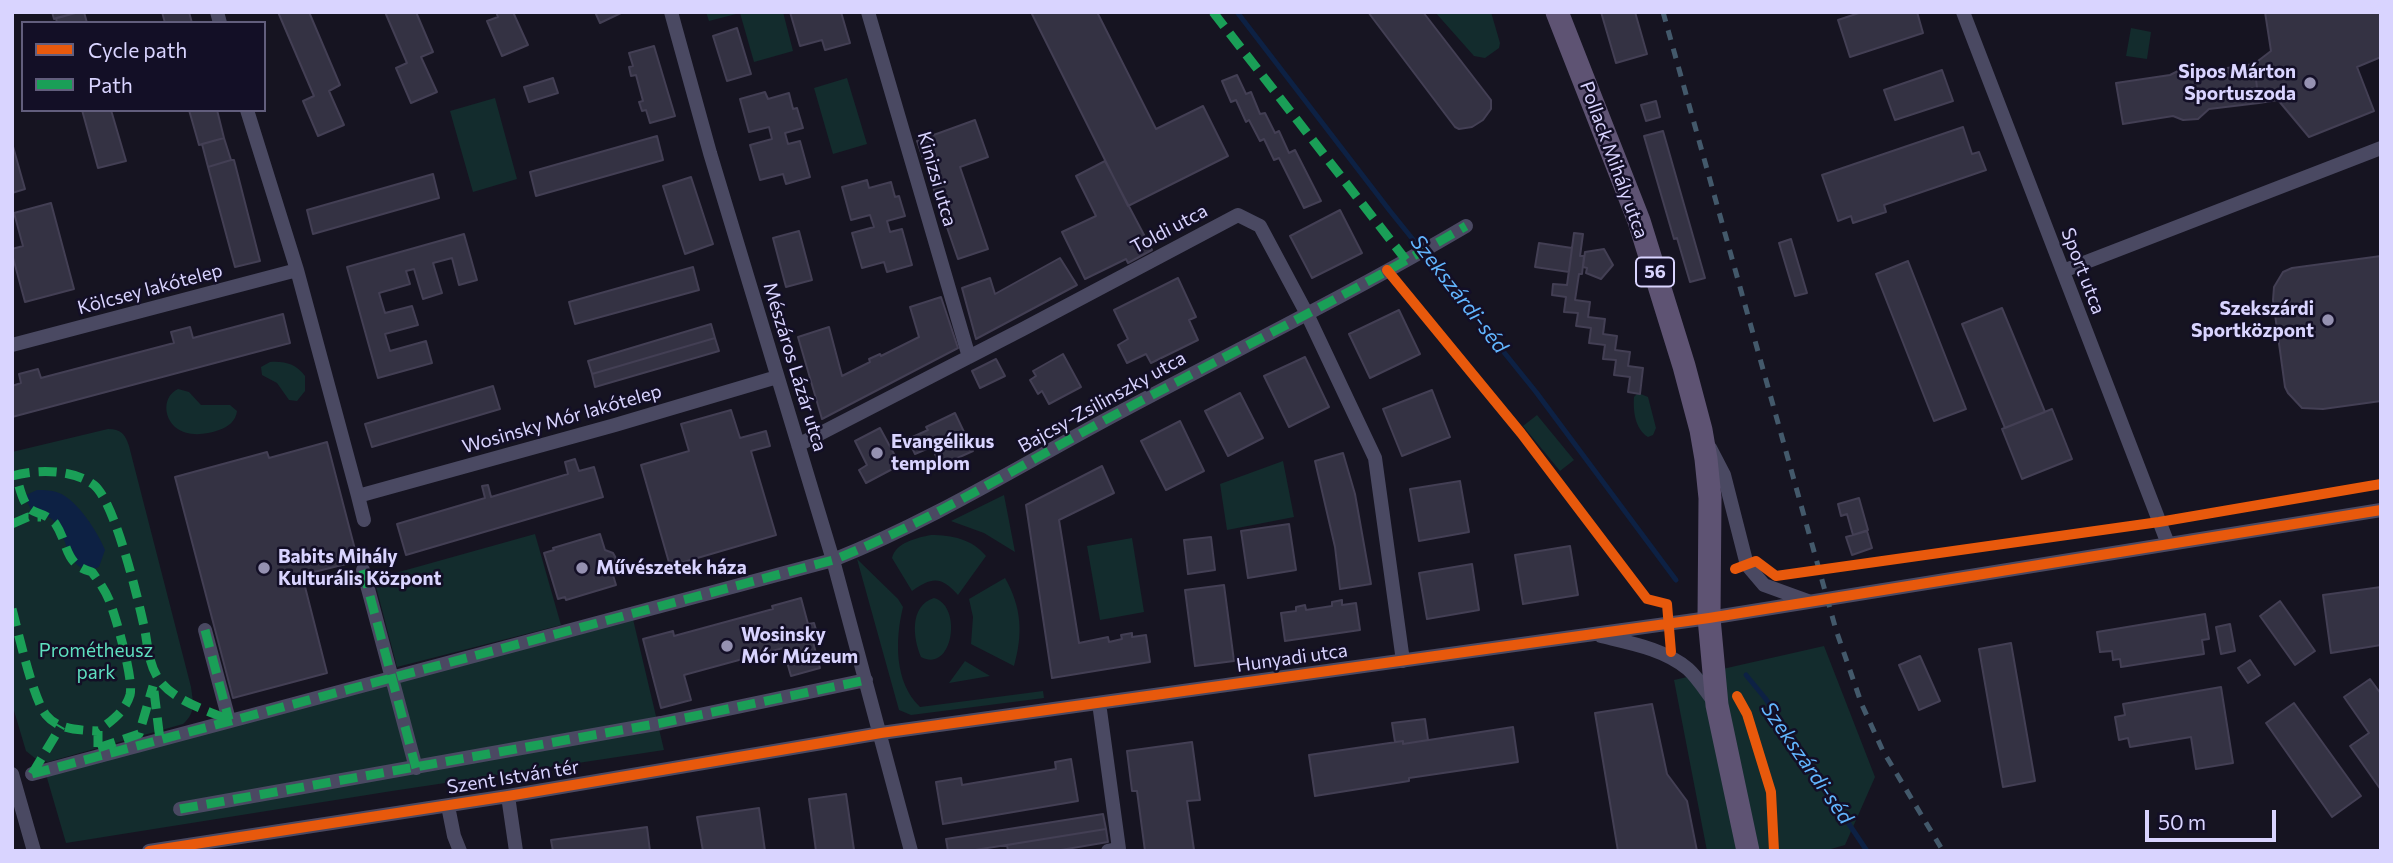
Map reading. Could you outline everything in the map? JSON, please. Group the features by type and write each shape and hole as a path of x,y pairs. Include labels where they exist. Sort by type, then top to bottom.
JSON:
{"main road":[{"name":"Pollack Mihály utca","path":"1557,12 1639,221 1701,430 1710,499 1709,618"},
{"name":"56","path":"1709,618 1717,705 1748,851"}],"street":[{"name":"Mészáros Lázár utca","path":"671,12 833,561 911,851"},
{"name":"Kinizsi utca","path":"868,12 969,357"},
{"name":"Sport utca","path":"1963,12 2168,544"},
{"path":"248,112 297,270 364,520"},
{"path":"2063,271 2381,148"},
{"name":"Toldi utca","path":"798,445 1238,215 1260,226 1307,314 1375,458 1403,661"},
{"name":"Bajcsy-Zsilinszky utca","path":"833,561 867,547 995,482 1466,226"},
{"name":"Kölcsey lakótelep","path":"12,345 297,270"},
{"name":"Wosinsky Mór lakótelep","path":"358,496 777,377"},
{"name":"Pollack Mihály utca","path":"1701,430 1724,475 1747,565 1764,585 1809,601"},
{"name":"Hunyadi utca","path":"881,733 1709,618 2381,510"},
{"path":"32,774 833,561"},
{"path":"363,570 416,768"},
{"path":"205,630 229,720"},
{"path":"1593,634 1632,643 1667,656 1688,669 1717,705"},
{"name":"Szent István tér","path":"180,809 661,723 866,680"},
{"path":"1099,703 1119,849 1108,851"},
{"name":"Szent István tér","path":"149,851 448,806 881,733"},
{"path":"12,774 34,851"},
{"path":"508,796 516,851"},
{"path":"448,806 453,836 460,851"}],"green space":[{"path":"706,12 783,12 793,51 754,62 740,13 709,21"},
{"path":"1435,12 1491,12 1499,48 1485,58 1474,56"},
{"path":"2131,28 2151,32 2147,59 2126,56"},
{"path":"847,78 867,144 833,154 814,88"},
{"path":"495,98 517,179 473,192 450,111"},
{"path":"270,362 290,364 305,376 305,391 297,401 289,400 277,383 262,375 261,367"},
{"path":"178,389 189,392 201,405 230,405 237,411 235,418 225,427 208,433 191,434 180,430 168,417 166,406 170,396"},
{"path":"1638,393 1648,397 1656,428 1653,435 1648,437 1640,429 1636,419 1634,397"},
{"path":"1537,415 1574,460 1560,471 1523,426"},
{"name":"Prométheusz park","path":"108,429 122,433 129,446 191,687 193,707 183,724 48,762 36,759 26,751 12,704 12,452"},
{"path":"1283,461 1294,517 1227,530 1220,484"},
{"path":"1004,495 1015,552 984,533 951,521"},
{"path":"535,534 561,625 397,667 374,579"},
{"path":"931,535 961,539 986,556 958,595 946,584 936,581 925,583 912,591 892,558 902,544"},
{"path":"1132,538 1144,612 1100,620 1087,546"},
{"path":"857,559 903,607 898,647 901,673 911,697 920,707 1043,691 1044,698 911,715 899,710"},
{"path":"1005,578 1018,611 1020,632 1014,666 971,644 973,617 969,599"},
{"path":"934,598 943,604 949,613 951,625 947,648 941,656 932,660 921,657 916,641 915,623 920,608"},
{"path":"632,615 664,750 66,843 45,771"},
{"path":"1824,646 1875,777 1845,845 1824,851 1707,851 1674,680"},
{"path":"965,661 990,676 949,683"}],"water":[{"path":"37,490 59,493 73,502 86,517 105,550 99,567 80,567 74,561 53,520 32,511 24,496"}],"building":[{"path":"52,12 79,12 54,19"},
{"path":"84,12 86,21 57,21 56,18"},
{"path":"162,12 189,12 191,21 164,21"},
{"path":"278,12 309,12 340,85 329,91 344,125 318,136 303,101 314,96"},
{"path":"385,12 416,12 433,52 421,57 437,92 411,103 396,68 407,63"},
{"path":"496,12 513,12 528,45 502,56 487,21 498,17"},
{"path":"595,12 623,12 600,23"},
{"path":"790,12 841,12 850,43 825,50 822,40 800,46"},
{"path":"1031,12 1097,12 1156,129 1203,106 1228,156 1128,206"},
{"path":"1368,12 1423,12 1491,100 1491,109 1483,120 1472,127 1455,127"},
{"path":"1601,12 1635,12 1647,54 1616,63"},
{"path":"1862,12 1917,12 1923,33 1850,57 1838,20"},
{"name":"Sipos Márton Sportuszoda","path":"2265,12 2381,12 2381,57 2357,67 2374,111 2309,137 2278,100 2259,103 2254,64 2271,51"},
{"path":"737,28 751,74 727,81 713,36"},
{"path":"654,46 675,116 650,123 646,110 642,111 639,102 643,101 636,75 631,76 629,67 633,66 629,53"},
{"path":"2254,64 2259,103 2209,109 2198,119 2183,120 2173,116 2123,124 2116,83 2170,75 2186,67 2200,72"},
{"path":"1942,70 1953,101 1895,120 1884,90"},
{"path":"1237,75 1246,94 1251,92 1260,114 1265,113 1275,133 1279,131 1289,153 1295,150 1321,201 1304,208 1279,158 1274,160 1264,139 1260,141 1249,120 1246,122 1236,100 1231,102 1222,81"},
{"path":"553,78 558,93 529,102 524,87"},
{"path":"765,92 768,99 789,93 793,109 797,108 803,128 785,133 788,144 800,141 810,177 786,184 783,174 760,180 750,145 772,139 769,127 749,132 740,99"},
{"path":"1656,101 1660,117 1646,121 1641,105"},
{"path":"83,112 112,112 126,161 98,168"},
{"path":"190,112 218,112 224,138 199,145"},
{"path":"975,120 988,157 960,167 988,249 958,259 917,141"},
{"path":"1963,127 1972,154 1979,152 1986,170 1884,205 1886,212 1853,223 1851,216 1838,221 1822,175"},
{"path":"1663,131 1705,278 1690,282 1677,238 1674,239 1644,136"},
{"path":"657,136 663,160 536,196 530,172"},
{"path":"224,138 231,160 208,167 202,144"},
{"path":"12,143 25,189 12,193"},
{"path":"234,160 260,261 235,267 208,167"},
{"path":"1105,161 1152,250 1128,263 1126,259 1085,279 1062,232 1096,216 1076,176"},
{"path":"433,174 439,198 313,234 307,210"},
{"path":"691,177 713,244 685,254 663,186"},
{"path":"867,180 869,188 891,182 895,197 899,196 905,216 887,221 890,232 902,229 912,265 887,272 884,262 862,268 852,233 874,227 870,215 851,220 842,187"},
{"path":"51,203 74,289 25,302 12,254 12,249 23,246 14,213"},
{"path":"1340,210 1362,253 1312,278 1290,236"},
{"path":"799,231 812,280 786,287 773,238"},
{"path":"1574,233 1583,234 1580,256 1584,256 1575,300 1590,302 1588,317 1605,319 1603,334 1617,336 1615,350 1630,352 1628,366 1643,368 1640,394 1628,392 1630,377 1614,375 1616,360 1603,359 1605,345 1589,343 1591,328 1576,326 1578,313 1564,312 1566,297 1552,295 1553,284 1567,285"},
{"path":"464,234 477,280 459,285 452,258 433,263 442,293 423,299 414,269 406,271 410,284 379,293 385,313 412,306 418,325 385,334 390,351 426,341 432,363 378,378 347,267"},
{"path":"1791,239 1807,293 1795,296 1779,243"},
{"path":"1539,243 1572,248 1569,272 1535,267"},
{"path":"1604,249 1613,265 1601,279 1586,273 1587,268 1583,267 1585,252"},
{"name":"Szekszárdi Sportközpont","path":"2381,256 2381,401 2323,409 2302,408 2285,387 2273,300 2274,287 2283,272 2292,268"},
{"path":"1060,258 1077,285 976,339 962,288 990,278 995,294"},
{"path":"1908,261 1966,409 1934,421 1876,274"},
{"path":"693,267 699,290 575,324 569,302"},
{"path":"1178,278 1196,317 1189,320 1198,340 1151,363 1146,354 1127,363 1118,345 1128,339 1114,310"},
{"path":"941,297 958,348 822,419 798,337 829,327 842,376 870,362 869,359 919,337 910,307"},
{"path":"2002,308 2045,412 2005,428 1962,324"},
{"path":"1399,310 1420,354 1370,378 1349,334"},
{"path":"283,314 290,343 12,417 12,386 21,383 19,374 38,369 41,378 174,343 171,332 190,327 193,338"},
{"path":"711,324 715,338 592,374 588,361"},
{"path":"715,338 719,351 595,387 592,374"},
{"path":"1063,354 1081,387 1049,404 1042,391 1038,394 1030,380 1036,376 1033,371"},
{"path":"1305,357 1329,407 1289,427 1264,376"},
{"path":"996,359 1005,376 980,388 972,371"},
{"path":"493,386 500,409 372,447 365,424"},
{"path":"1432,390 1450,437 1402,456 1383,409"},
{"path":"1240,393 1263,438 1228,456 1205,411"},
{"path":"2052,409 2072,459 2022,479 2002,429"},
{"path":"731,410 740,438 766,431 770,446 751,451 776,535 670,566 641,465 689,451 681,424"},
{"path":"955,413 973,451 953,460 955,463 942,469 935,454 939,452 936,445 915,454 908,439"},
{"path":"1180,421 1204,471 1166,490 1141,441"},
{"name":"Evangélikus templom","path":"880,428 900,465 866,483 859,470 867,465 855,441"},
{"name":"Babits Mihály Kulturális Központ","path":"327,442 358,561 302,575 327,673 233,698 175,477 267,452 269,458"},
{"path":"1343,453 1355,494 1371,584 1340,589 1335,547 1315,461"},
{"path":"575,459 579,471 594,467 603,497 406,555 397,524 485,498 482,486 488,485 491,497 568,474 565,462"},
{"path":"1102,466 1114,493 1059,520 1079,643 1108,637 1109,642 1122,639 1121,635 1132,633 1132,637 1146,635 1150,662 1052,678 1026,505"},
{"path":"1460,481 1469,532 1419,541 1410,489"},
{"path":"1859,498 1868,530 1853,535 1847,514 1841,516 1838,504"},
{"path":"1289,524 1296,570 1248,578 1241,531"},
{"path":"1867,531 1872,548 1852,555 1846,537"},
{"name":"Művészetek háza","path":"600,534 605,550 613,553 617,560 612,572 616,585 566,600 565,597 558,599 544,553"},
{"path":"1211,537 1215,570 1188,574 1184,540"},
{"path":"1570,546 1578,595 1523,604 1515,555"},
{"path":"1472,564 1479,610 1427,619 1419,573"},
{"path":"1224,585 1234,661 1195,666 1185,590"},
{"path":"2381,587 2381,645 2331,653 2323,595"},
{"path":"801,598 808,624 814,623 819,640 813,642 820,668 791,676 783,648 684,675 691,700 661,708 643,639 673,631 674,636 773,609 772,606"},
{"path":"1342,600 1342,605 1356,603 1360,630 1285,641 1281,613 1296,611 1296,607 1305,605 1306,610 1332,606 1332,602"},
{"path":"2280,601 2315,651 2295,665 2260,616"},
{"path":"2205,614 2209,639 2202,640 2204,654 2121,667 2120,659 2113,660 2112,651 2100,652 2097,632"},
{"path":"2230,624 2235,651 2221,654 2216,627"},
{"path":"2011,643 2035,781 2003,787 1979,649"},
{"path":"1920,656 1940,701 1919,710 1899,665"},
{"path":"2250,660 2260,675 2248,683 2238,668"},
{"path":"2370,679 2381,694 2381,790 2350,746 2369,733 2344,697"},
{"path":"2221,687 2233,763 2196,769 2191,737 2130,747 2128,738 2119,740 2115,717 2125,715 2123,704"},
{"path":"2294,703 2361,796 2332,817 2266,723"},
{"path":"1652,704 1667,774 1687,801 1697,851 1618,851 1595,713"},
{"path":"1425,719 1428,740 1403,744 1403,741 1395,742 1392,723"},
{"path":"1513,727 1518,762 1409,778 1409,781 1315,796 1309,755"},
{"path":"1192,742 1200,800 1187,801 1194,850 1145,851 1137,791 1132,791 1127,751"},
{"path":"1071,759 1078,801 943,824 936,782 961,778 962,785 1056,769 1055,762"},
{"path":"846,794 854,850 816,851 809,799"},
{"path":"759,808 765,851 703,851 697,817"},
{"path":"1103,814 1106,829 969,851 948,851 946,839"},
{"path":"647,827 650,851 553,851 551,840"},
{"path":"1106,829 1108,842 1055,851 1008,851 1007,845"}],"waterway":[{"name":"Szekszárdi-séd","path":"1237,12 1390,211 1536,392 1676,580"},
{"name":"Szekszárdi-séd","path":"1746,675 1765,698 1867,851"}],"railway":[{"path":"1663,12 1836,630 1862,705 1883,751 1943,851"}],"marked path":[{"path":"1213,12 1406,260"},
{"path":"32,774 833,560 938,512 1466,226"},
{"path":"12,476 32,472 65,473 94,485 102,495 118,531 156,675 166,688 182,699 229,720"},
{"path":"19,486 30,509 55,523 68,553 76,564 95,576 107,596 117,624 127,664 130,695 121,711 98,731 98,756"},
{"path":"12,524 28,517 41,517"},
{"path":"363,570 416,768"},
{"path":"12,609 31,680 46,715 63,726 98,731"},
{"path":"205,630 229,720"},
{"path":"180,809 661,723 866,680"},
{"path":"98,748 139,734 153,686"},
{"path":"154,691 160,740"},
{"path":"32,774 61,726"}],"cycle path":[{"path":"1387,270 1521,433 1647,599 1667,604 1671,652"},
{"path":"1735,569 1756,561 1776,576 2159,522 2381,484"},
{"path":"149,851 508,796 881,733 1709,618 2381,510"},
{"path":"1737,696 1747,714 1771,792 1774,851"}],"place":[{"name":"Sipos Márton Sportuszoda","path":"2310,83"},
{"name":"Szekszárdi Sportközpont","path":"2328,320"},
{"name":"Evangélikus templom","path":"877,453"},
{"name":"Babits Mihály Kulturális Központ","path":"264,568"},
{"name":"Művészetek háza","path":"582,568"},
{"name":"Wosinsky Mór Múzeum","path":"727,646"}]}
